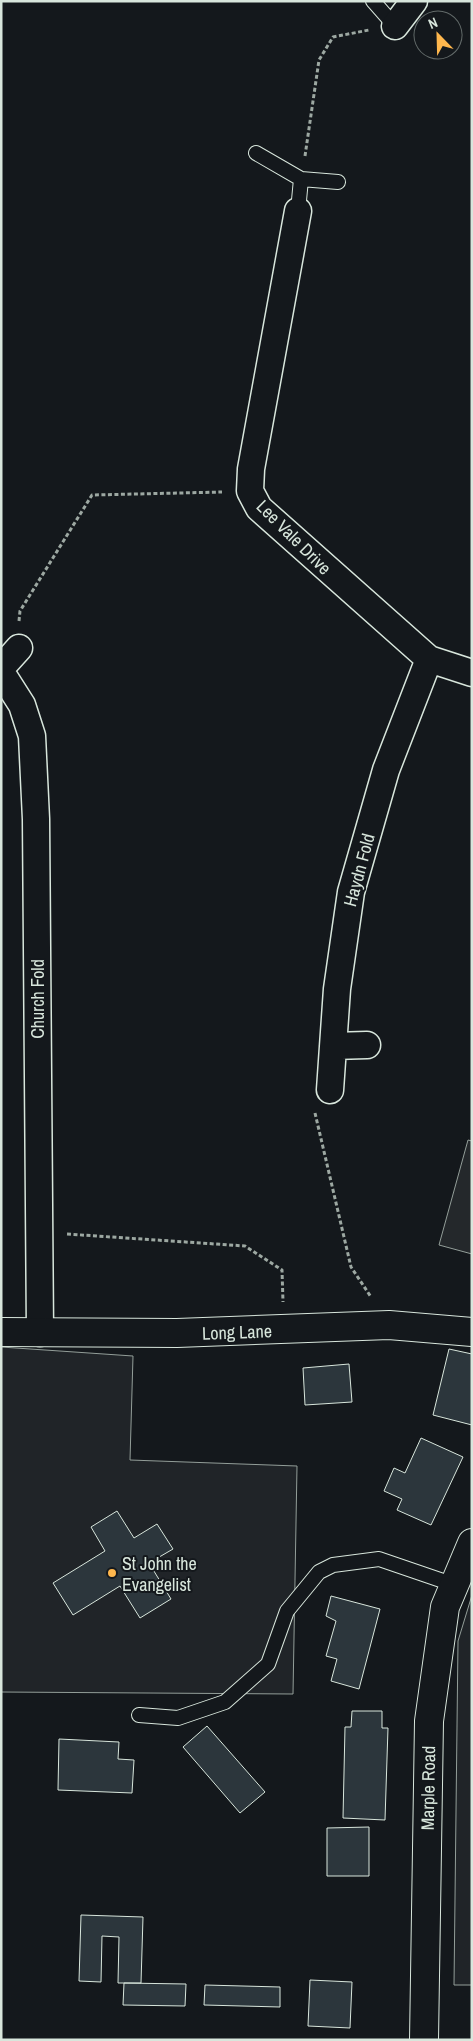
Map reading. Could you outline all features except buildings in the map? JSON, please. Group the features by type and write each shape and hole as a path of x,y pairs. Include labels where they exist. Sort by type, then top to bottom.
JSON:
{"main road":[{"name":"Long Lane","path":"1,1332 176,1333 389,1325 472,1332"},
{"name":"Marple Road","path":"424,2040 429,1721 445,1607 470,1552"}],"street":[{"path":"395,26 414,1"},
{"name":"Lee Vale Drive","path":"298,211 251,469 250,491 260,508 429,659 472,673"},
{"path":"1,668 18,648"},
{"name":"Haydn Fold","path":"330,1090 336,989 351,892 386,770 429,659"},
{"name":"Church Fold","path":"1,672 22,706 32,736 36,819 40,1333"},
{"path":"333,1046 367,1045"}],"lane":[{"path":"373,1 395,26"},
{"path":"256,154 301,179 338,182"},
{"path":"298,211 301,179"},
{"path":"139,1715 178,1718 226,1702 268,1664 287,1611 319,1572 333,1565 379,1559 455,1585"}],"path":[{"path":"301,179 319,60 333,37 395,26"},
{"path":"18,648 20,611 92,495 250,491"},
{"path":"330,1090 315,1114 352,1266"},
{"path":"39,1232 244,1246 282,1270 284,1330"}],"shaded area":[{"path":"468,1140 472,1141 472,1254 439,1245"},
{"path":"1,1347 133,1356 130,1460 297,1466 293,1694 1,1692"},
{"path":"472,1595 472,1985 454,1985 458,1641"}],"place":[{"name":"St John the Evangelist","path":"112,1573"}]}
